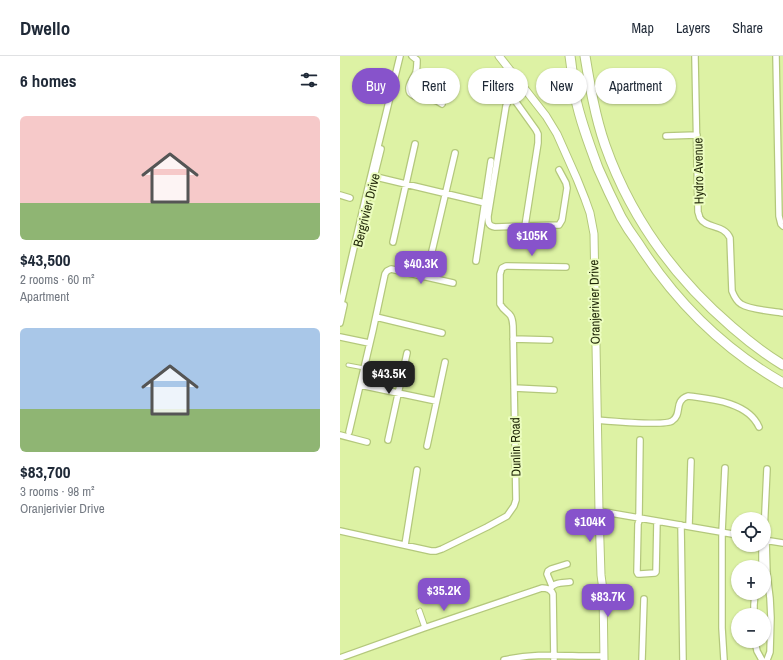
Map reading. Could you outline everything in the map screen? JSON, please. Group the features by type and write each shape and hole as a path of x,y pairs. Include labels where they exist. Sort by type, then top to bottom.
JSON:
{"main road":[{"path":"570,56 575,95 593,155 622,219 650,262 675,294 706,326 738,354 765,373 783,383"},
{"path":"585,56 595,112 605,144 616,174 631,205 648,232 667,260 715,312 747,341 783,365"}],"street":[{"name":"Bergrivier Drive","path":"340,323 364,219 386,110 391,96 400,56"},
{"path":"412,56 417,60 416,68"},
{"name":"Oranjerivier Drive","path":"499,56 508,68"},
{"path":"776,56 779,216 783,226"},
{"name":"Hydro Avenue","path":"695,57 698,212 700,219 728,233 730,238 732,291 734,298 740,304 747,307 783,313"},
{"name":"Oranjerivier Drive","path":"528,94 546,116 557,134 577,178 590,213 594,234 600,575 603,590 602,658"},
{"path":"507,104 488,222 489,225 492,227 559,225 567,188 559,170"},
{"path":"517,104 538,134 538,143 525,226"},
{"path":"666,136 697,135"},
{"path":"392,242 415,144"},
{"path":"432,251 455,153"},
{"path":"476,260 491,161"},
{"name":"Bergrivier Drive","path":"340,308 373,176"},
{"path":"373,176 485,203"},
{"path":"340,195 350,198"},
{"name":"Dunlin Road","path":"340,531 436,551 487,527 507,516 511,512 516,500 513,339 512,319 510,314 500,304 500,274 502,268 506,266 566,267"},
{"path":"349,432 385,274 387,271 392,269 452,283"},
{"path":"376,317 442,333"},
{"path":"340,337 369,343"},
{"path":"513,339 550,340"},
{"path":"388,440 407,353"},
{"path":"427,446 444,362"},
{"path":"360,385 436,401"},
{"path":"514,388 554,390"},
{"path":"597,420 668,423 676,417 680,402 683,398 688,396 726,402 734,405 753,418 759,427"},
{"path":"340,435 368,442"},
{"path":"640,440 638,574 656,572 657,521"},
{"path":"689,526 690,461"},
{"path":"724,660 722,621 722,532 726,468"},
{"path":"765,512 767,469"},
{"path":"405,545 417,470"},
{"path":"599,511 731,534"},
{"path":"681,525 684,660"},
{"path":"771,542 783,543"},
{"path":"765,552 771,618 770,652 767,660"},
{"path":"554,657 553,594 547,574 548,570 550,569 567,564"},
{"path":"340,658 542,588 551,588 556,584 570,582"},
{"path":"642,660 644,599"},
{"path":"756,648 762,660"},
{"path":"504,660 518,656 602,658"}],"lane":[{"path":"348,365 364,368"},
{"path":"419,611 425,628"}]}
